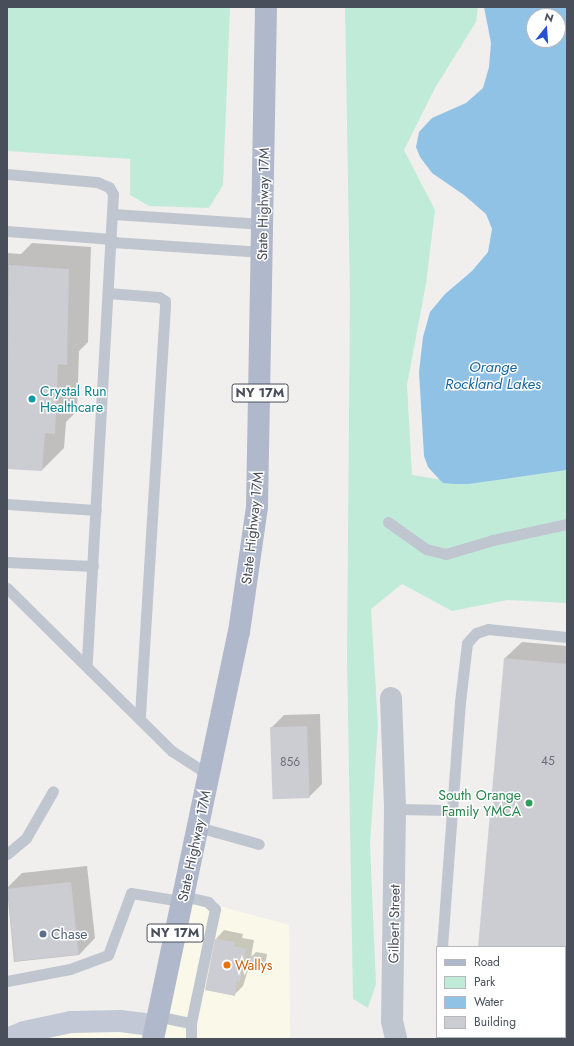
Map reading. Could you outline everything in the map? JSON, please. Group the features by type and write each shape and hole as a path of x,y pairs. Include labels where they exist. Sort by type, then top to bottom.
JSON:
{"main road":[{"name":"State Highway 17M","path":"155,1027 239,632 257,507 266,7"}],"street":[{"name":"Gilbert Street","path":"391,698 395,809 392,1021 396,1039"},
{"path":"8,1039 24,1032 71,1022 120,1021 155,1027"}],"lane":[{"path":"7,174 104,184 113,194 112,241 87,666"},
{"path":"113,214 263,224"},
{"path":"7,231 112,241 262,252"},
{"path":"108,293 159,297 164,301 165,306 140,720"},
{"path":"7,504 96,510"},
{"path":"388,522 426,549 446,554 493,540 567,524"},
{"path":"7,562 93,566"},
{"path":"7,588 172,752 209,775"},
{"path":"442,946 465,650 471,637 488,629 567,637"},
{"path":"7,854 26,838 53,792"},
{"path":"395,809 452,810"},
{"path":"198,827 258,844"},
{"path":"7,981 70,969 108,955 130,894 208,902 215,909 191,1023 191,1039"},
{"path":"155,1027 191,1023"}],"shaded area":[{"path":"183,896 289,925 290,1039 7,1039 155,1025"}],"green space":[{"path":"7,7 230,7 223,185 209,208 149,206 130,195 130,159 7,151"},
{"path":"345,7 478,7 476,22 435,88 404,150 435,210 426,284 407,385 412,475 469,484 567,470 567,603 507,600 452,611 402,584 371,609 378,725 370,845 376,984 368,1008 353,999 347,656 350,298"}],"water":[{"name":"Orange Rockland Lakes","path":"484,7 567,7 567,470 469,484 443,483 428,467 424,456 419,372 423,337 430,312 445,294 472,271 488,252 492,229 486,214 464,195 432,173 420,157 416,147 419,132 432,118 466,103 483,88 489,67 491,43"}],"building":[{"name":"Crystal Run Healthcare","path":"9,265 69,269 67,365 58,364 55,434 45,433 42,471 7,469"},
{"name":"South Orange Family YMCA","path":"504,658 567,664 566,953 566,946 478,946"},
{"path":"307,726 310,798 273,799 270,727"},
{"name":"Chase","path":"71,882 79,955 15,961 7,889"},
{"name":"Wallys","path":"215,939 235,942 234,946 246,949 240,982 237,981 235,996 205,990"},
{"path":"251,956 263,958 261,970 249,968"}],"place":[{"name":"Crystal Run Healthcare","path":"32,399"},
{"name":"South Orange Family YMCA","path":"529,803"},
{"name":"Chase","path":"43,934"},
{"name":"Wallys","path":"227,965"}]}
